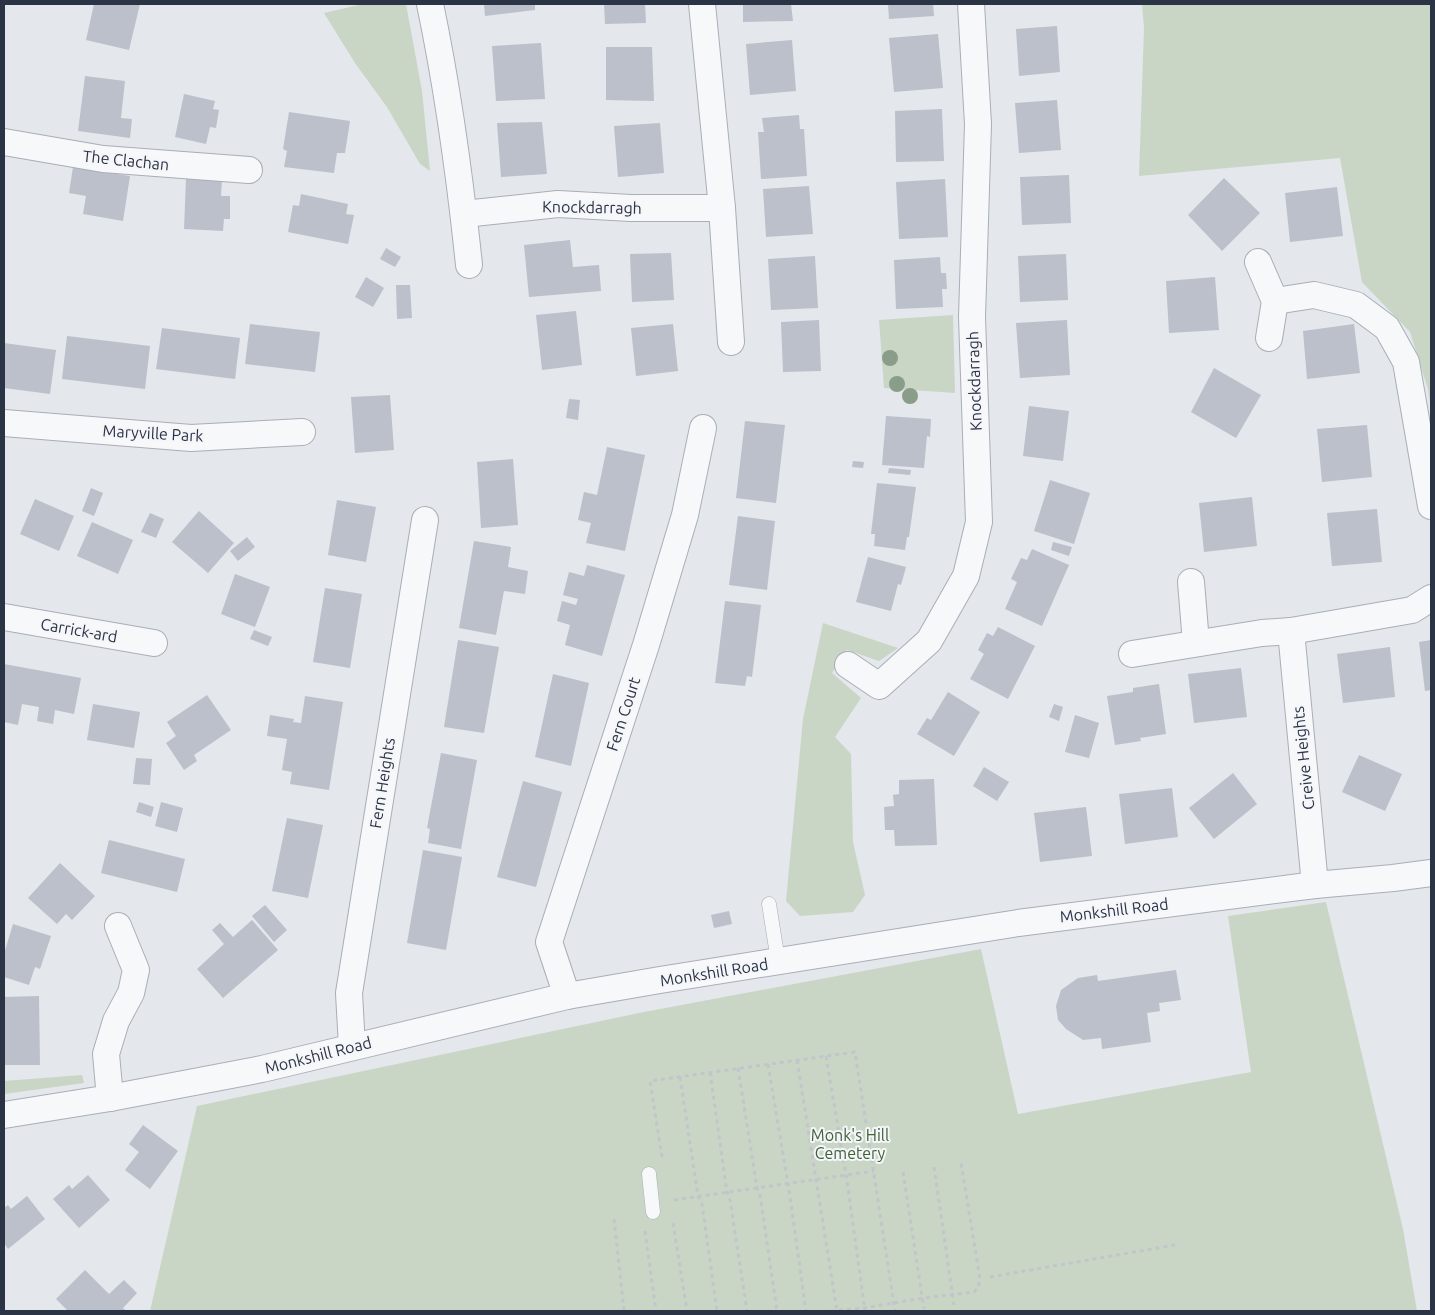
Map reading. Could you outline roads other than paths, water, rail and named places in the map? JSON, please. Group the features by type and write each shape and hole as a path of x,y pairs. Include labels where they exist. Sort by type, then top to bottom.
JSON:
{"street":[{"path":"430,4 439,48 464,214 469,265"},
{"path":"702,4 722,208 731,342"},
{"name":"Knockdarragh","path":"848,665 879,686 929,641 966,576 979,522 972,317 978,124 971,4"},
{"name":"The Clachan","path":"4,142 103,159 249,170"},
{"name":"Knockdarragh","path":"464,214 558,204 631,208 722,208"},
{"path":"1258,262 1275,301 1269,338"},
{"path":"1275,301 1314,295 1348,303 1356,305 1387,328 1406,362 1431,506"},
{"name":"Maryville Park","path":"4,423 191,438 302,432"},
{"name":"Fern Court","path":"567,996 549,942 646,645 685,515 703,428"},
{"name":"Fern Heights","path":"352,1047 349,993 425,520"},
{"path":"1191,582 1196,643"},
{"path":"1132,654 1262,633 1291,631 1412,610 1431,598"},
{"name":"Carrick-ard","path":"4,617 154,643"},
{"name":"Creive Heights","path":"1291,631 1315,885"},
{"name":"Monkshill Road","path":"4,1115 110,1098 262,1069 567,996 1018,923 1431,872"},
{"path":"110,1098 106,1054 116,1021 131,993 136,970 118,926"}],"lane":[{"path":"769,904 778,961"},
{"path":"649,1174 653,1212"}],"park label":[{"name":"Monk's Hill Cemetery","path":"850,1144"}]}
